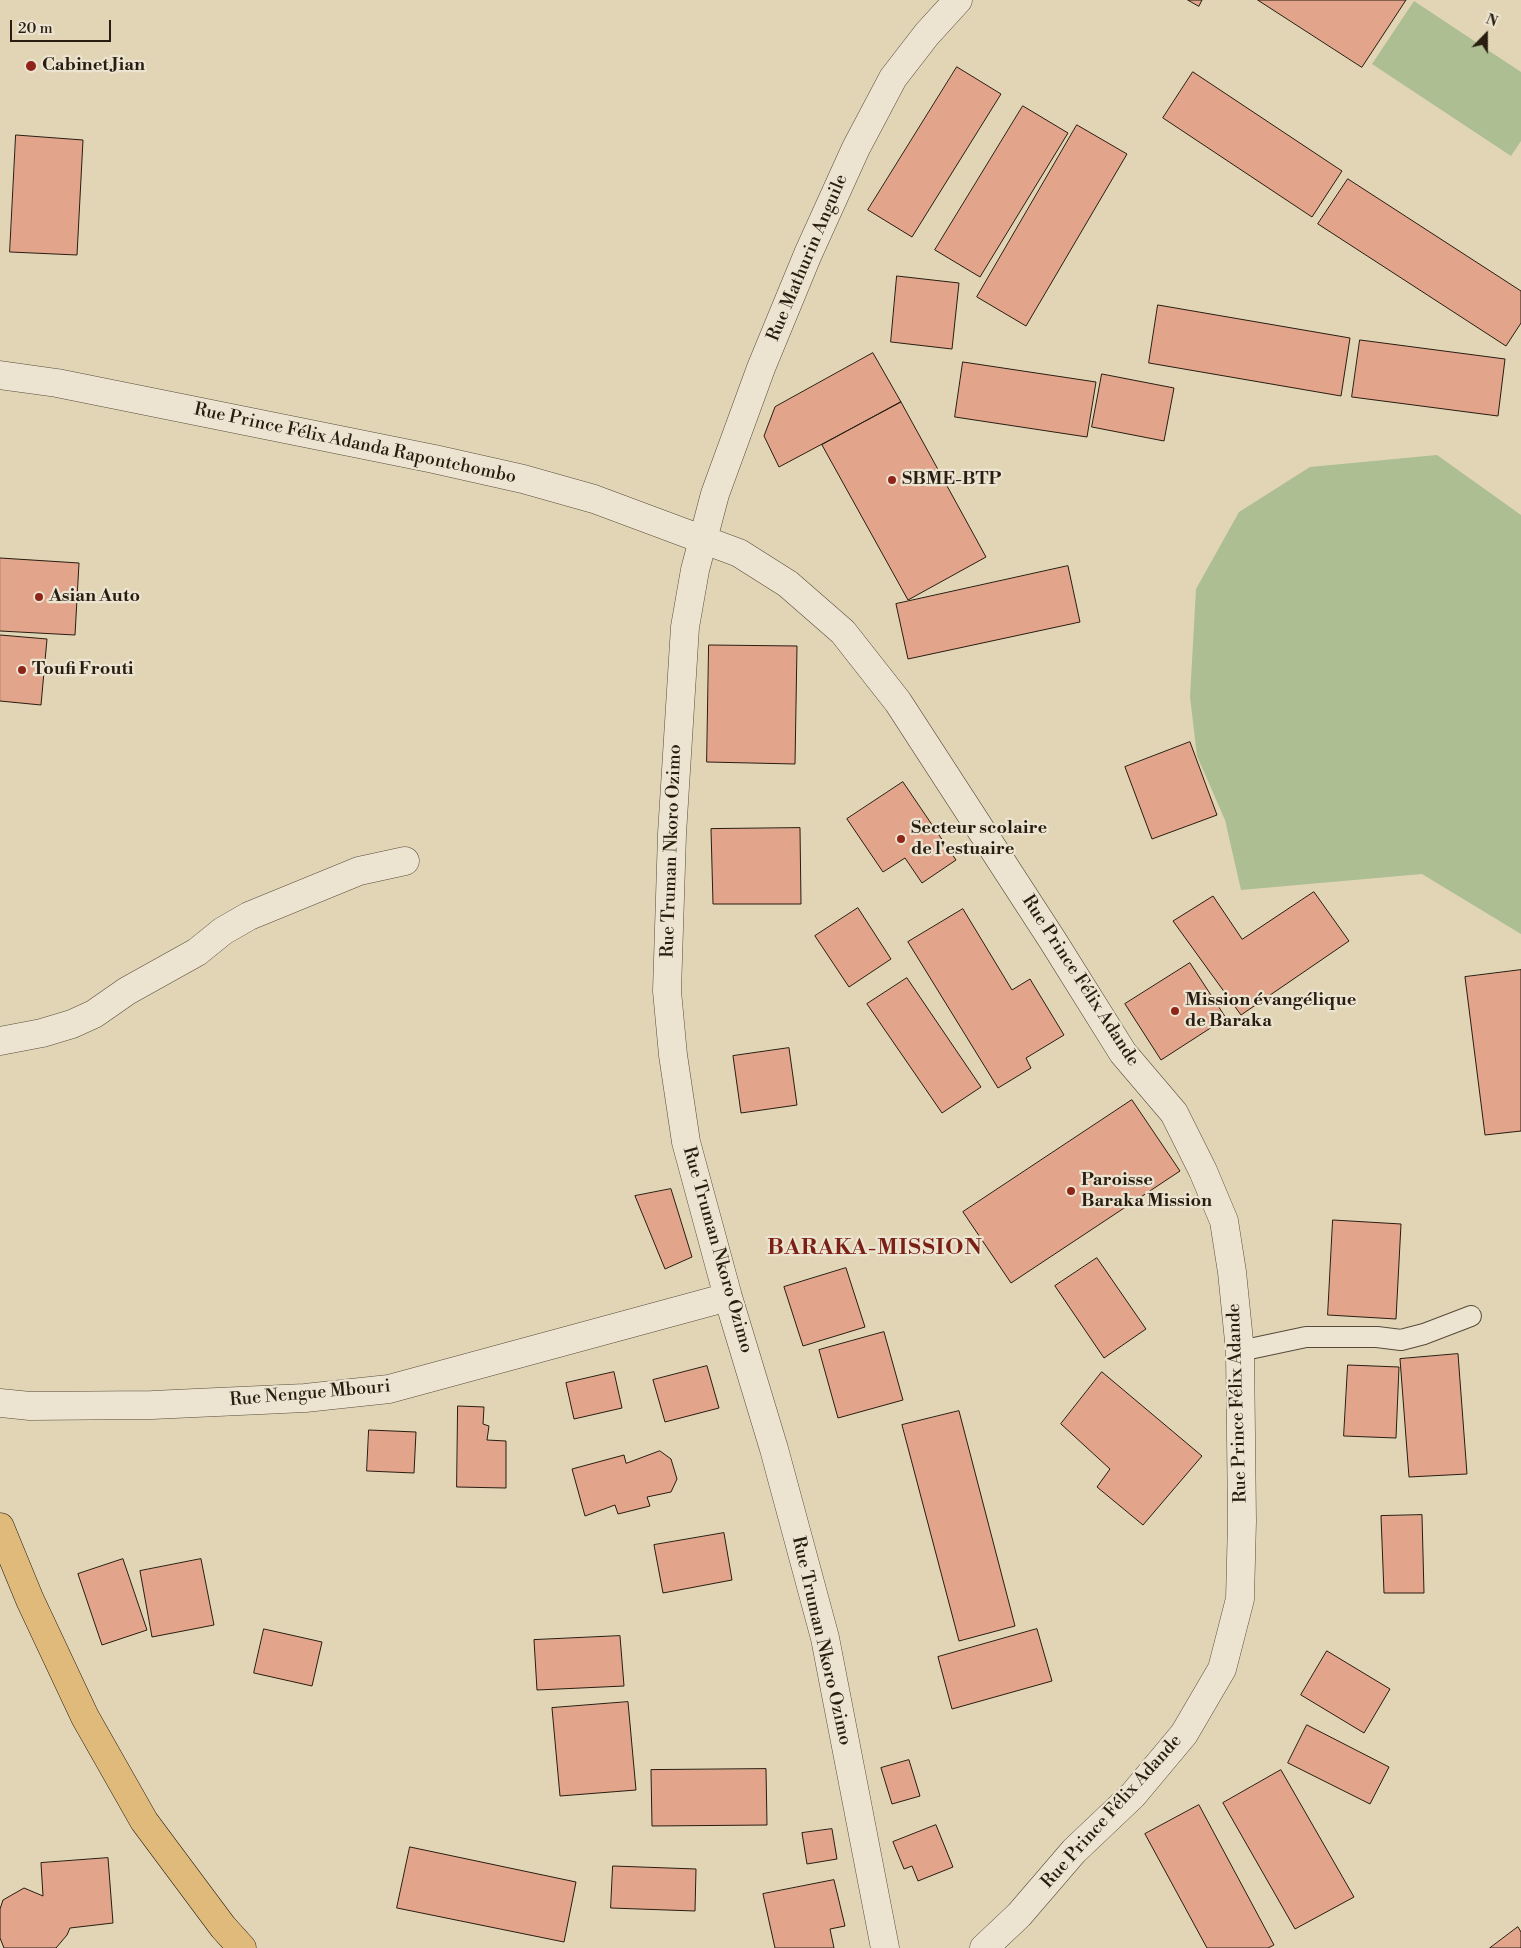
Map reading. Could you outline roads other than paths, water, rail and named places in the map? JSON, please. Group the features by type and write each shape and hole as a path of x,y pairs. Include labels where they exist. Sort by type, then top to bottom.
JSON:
{"main road":[{"path":"0,1527 30,1600 85,1717 144,1821 223,1927 242,1948"}],"street":[{"name":"Rue Mathurin Anguile","path":"702,539 715,494 761,368 808,254 856,148 893,78 926,34 958,0"},
{"name":"Rue Prince Félix Adanda Rapontchombo","path":"0,375 95,390 523,479 594,499 702,539"},
{"name":"Rue Truman Nkoro Ozimo","path":"702,539 685,627 677,727 667,991 673,1055 686,1142 728,1297 774,1449 825,1638 885,1948"},
{"name":"Rue Prince Félix Adande","path":"702,539 739,553 788,584 843,632 898,702 1053,941 1123,1053 1174,1113 1203,1171 1224,1221 1232,1272 1240,1351 1242,1522 1240,1599 1222,1669 1184,1734 1132,1795 1074,1851 1019,1915 984,1948"},
{"path":"0,1041 42,1033 72,1024 94,1014 127,991 197,952 223,930 248,916 359,871 405,861"},
{"name":"Rue Nengue Mbouri","path":"0,1403 30,1406 152,1405 305,1398 389,1389 728,1297"}],"lane":[{"path":"1240,1351 1306,1337 1377,1337 1401,1340 1424,1334 1471,1316"}],"place":[{"name":"Cabinet Jian","path":"31,66"},
{"name":"SBME-BTP","path":"892,480"},
{"name":"Asian Auto","path":"39,597"},
{"name":"Toufi Frouti","path":"22,670"},
{"name":"Secteur scolaire de l'estuaire","path":"901,839"},
{"name":"Mission évangélique de Baraka","path":"1175,1011"},
{"name":"Paroisse Baraka Mission","path":"1071,1191"}],"district":[{"name":"BARAKA-MISSION","path":"875,1249"}]}
